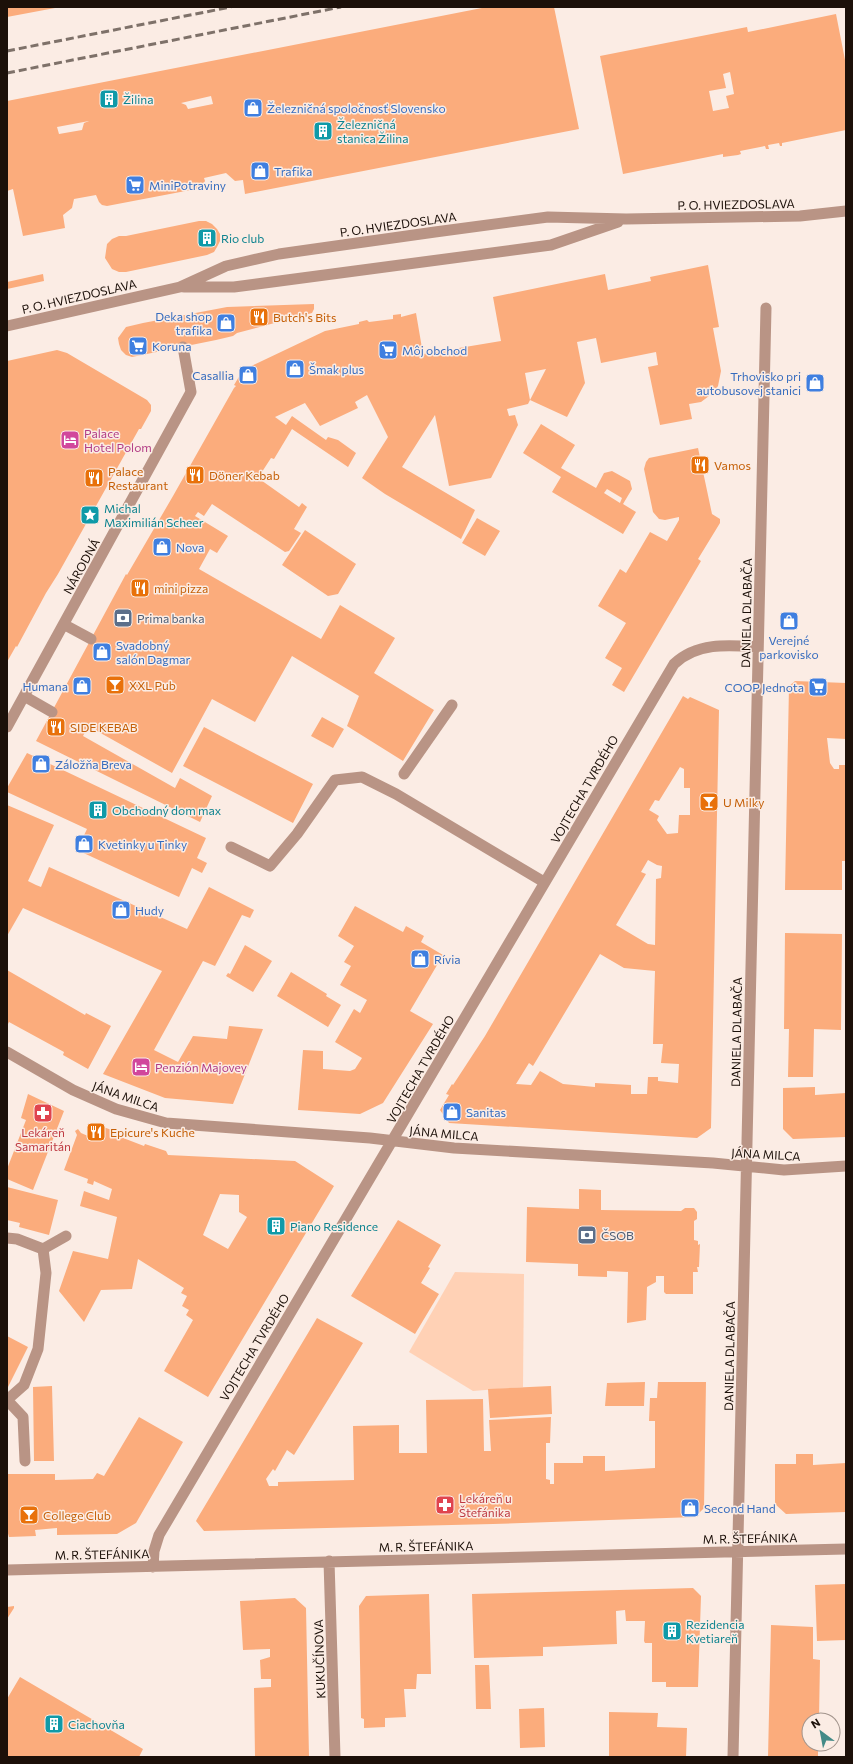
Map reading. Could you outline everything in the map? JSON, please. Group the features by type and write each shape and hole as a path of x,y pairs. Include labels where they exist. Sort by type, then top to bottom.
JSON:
{"street":[{"name":"P. O. HVIEZDOSLAVA","path":"7,326 180,287 226,266 279,254 548,217 626,219 800,216 846,211"},
{"name":"P. O. HVIEZDOSLAVA","path":"180,287 234,287 551,245 626,219"},
{"name":"DANIELA DLABAČA","path":"733,1757 766,308"},
{"name":"NÁRODNÁ","path":"7,728 191,392 183,347"},
{"path":"64,625 91,639"},
{"name":"VOJTECHA TVRDÉHO","path":"153,1567 154,1551 158,1535 393,1141 544,882 674,664 682,656 693,651 725,645 758,648"},
{"path":"24,696 52,712"},
{"path":"404,774 452,705"},
{"path":"231,847 270,866 297,834 335,780 362,777 396,794 544,882"},
{"name":"JÁNA MILCA","path":"7,1052 73,1090 116,1109 166,1123 393,1141 454,1148 713,1163 784,1170 846,1166"},
{"path":"7,1238 16,1239 43,1249 66,1236"},
{"path":"25,1461 23,1418 7,1400 24,1386 38,1349 46,1273 43,1249"},
{"name":"M. R. ŠTEFÁNIKA","path":"7,1570 103,1566 153,1567 329,1561 846,1549"},
{"name":"KUKUČÍNOVA","path":"329,1561 335,1757"}],"shaded area":[{"path":"455,1272 524,1274 523,1387 473,1391 409,1352"}],"building":[{"path":"7,7 55,7 55,8 7,17"},
{"name":"Železničná stanica Žilina","path":"487,7 554,7 579,129 245,194 243,180 235,181 226,173 204,178 205,181 202,186 196,189 107,206 102,205 99,202 96,195 74,199 72,208 63,215 65,228 23,236 13,189 7,191 7,101","holes":["211,96 213,104 188,109 186,105 181,103","89,121 84,123 82,130 59,134 57,127"]},
{"path":"836,14 846,65 846,130 782,143 782,146 780,146 779,143 768,145 769,149 766,149 765,146 740,151 741,154 738,155 723,157 723,154 623,174 600,56 747,27 748,32","holes":["730,72 734,94 726,96 729,108 713,111 709,91 726,88 723,74"]},
{"path":"199,221 206,221 212,224 220,234 220,241 214,252 207,255 126,272 119,272 112,269 105,258 107,244 112,239 119,236 126,236"},
{"path":"708,265 719,327 713,328 721,371 718,386 713,393 701,402 689,404 692,419 660,425 648,367 658,365 656,352 601,363 596,338 577,342 585,383 567,417 530,400 528,404 507,409 509,416 515,415 518,425 491,478 449,486 435,415 402,467 475,510 461,539 385,494 362,478 388,437 367,395 355,402 358,408 320,426 305,403 275,417 286,425 292,416 326,440 328,437 338,440 356,453 348,467 292,429 274,459 271,458 258,478 299,507 302,503 307,507 294,529 301,533 289,551 285,552 212,504 204,516 198,512 195,516 228,536 217,553 210,549 199,569 321,639 340,605 395,638 374,673 434,710 403,761 347,726 359,696 292,656 255,722 212,699 172,773 88,726 83,736 175,788 180,778 212,796 200,822 36,741 126,574 127,575 173,496 236,386 234,385 243,370 325,331 359,324 359,322 367,320 369,322 393,319 393,315 401,314 401,317 416,313 423,354 501,341 493,297 605,274 608,290 651,281 650,277","holes":["546,369 530,400 525,373"]},
{"path":"43,274 44,281 7,289 7,282"},
{"path":"314,304 312,313 216,340 132,357 126,355 121,350 119,344 118,338 126,327 143,323 227,307"},
{"name":"Palace Hotel Polom","path":"57,350 67,353 147,400 151,405 151,411 141,429 139,429 17,647 16,646 7,662 7,361"},
{"path":"541,424 575,445 561,468 596,488 604,473 612,471 630,481 632,489 623,504 636,512 623,534 552,492 561,477 523,453","holes":["607,489 622,498 620,503 604,493"]},
{"path":"698,448 712,514 720,519 720,523 698,559 701,561 624,692 612,685 622,668 605,658 626,623 598,606 620,569 626,573 650,532 667,541 679,520 679,517 665,520 659,519 653,512 644,469 646,462 649,458"},
{"path":"477,518 500,531 485,556 462,543"},
{"path":"305,530 356,564 338,594 328,596 282,565"},
{"path":"795,681 846,683 846,739 827,738 830,763 834,769 839,769 839,765 846,765 846,861 842,861 842,890 785,890 789,686"},
{"path":"683,696 688,699 690,697 719,710 711,1128 697,1138 449,1123 440,1110 449,1095 446,1094 485,1036","holes":["680,767 684,769 684,788 690,788 690,815 679,815 678,833 667,834 657,820 659,816 649,810 655,800 659,801","648,860 662,866 661,878 656,879 655,945 648,944 616,925 646,874 641,872","600,954 624,968 655,971 653,1044 663,1044 661,1063 679,1064 678,1083 658,1081 658,1077 648,1077 647,1094 631,1094 631,1085 595,1083 595,1087 563,1084 540,1071 531,1085 516,1084 529,1063 533,1066"]},
{"path":"322,717 344,729 333,748 311,736"},
{"path":"204,727 313,784 293,823 183,766"},
{"name":"Obchodný dom max","path":"27,753 206,838 197,858 207,863 202,873 192,868 179,897 77,850 87,829 7,792 7,788"},
{"path":"7,805 54,825 28,881 36,885 41,887 49,867 187,929 209,887 254,910 250,918 242,915 215,966 203,961 154,1050 178,1062 193,1036 227,1039 229,1026 263,1029 233,1104 165,1098 103,1074 162,971 23,908 7,936"},
{"path":"355,906 403,932 406,926 424,936 421,942 443,955 410,1011 433,1024 383,1103 360,1114 298,1110 303,1050 323,1051 323,1069 350,1071 355,1069 362,1058 335,1042 354,1009 360,1013 367,1000 340,985 351,966 344,962 354,946 338,936"},
{"path":"785,933 842,934 841,1030 814,1029 813,1077 788,1077 789,1029 784,1029"},
{"path":"245,945 272,961 253,992 226,976 228,973 230,974"},
{"path":"7,970 85,1015 86,1013 111,1026 88,1069 63,1055 64,1052 9,1022 8,1024 7,1023"},
{"path":"291,972 327,994 326,996 341,1005 328,1027 277,996"},
{"path":"815,1087 815,1095 846,1093 846,1137 793,1139 783,1129 783,1088"},
{"path":"28,1094 64,1111 33,1190 7,1179 7,1169 26,1120 21,1118"},
{"path":"94,1124 118,1132 118,1136 144,1146 145,1144 166,1151 168,1155 295,1161 334,1186 208,1397 164,1371 193,1320 186,1315 189,1310 182,1306 187,1296 181,1293 184,1288 138,1259 132,1289 101,1290 84,1322 59,1291 73,1251 108,1259 117,1217 80,1206 84,1191 109,1200 112,1189 94,1181 93,1185 87,1183 88,1179 64,1170 77,1135 75,1131 78,1129 81,1133 88,1136","holes":["220,1194 239,1195 239,1212 247,1217 228,1249 203,1235"]},
{"path":"7,1187 58,1200 49,1235 19,1227 20,1223 7,1220"},
{"path":"579,1189 601,1190 601,1210 681,1211 685,1208 694,1208 697,1212 697,1219 694,1221 694,1240 698,1241 698,1245 700,1244 699,1267 697,1267 698,1272 693,1272 693,1294 666,1294 664,1292 664,1276 656,1276 656,1282 647,1287 646,1320 627,1323 628,1272 607,1271 607,1277 578,1276 578,1264 526,1262 527,1207 579,1209"},
{"path":"398,1220 441,1245 428,1267 430,1268 421,1283 439,1294 415,1334 351,1296"},
{"path":"317,1318 363,1343 294,1455 287,1450 275,1471 273,1469 266,1479 269,1486 278,1486 278,1482 354,1480 353,1426 399,1425 399,1453 427,1453 426,1400 483,1399 484,1451 491,1451 489,1420 551,1417 550,1443 546,1443 546,1479 550,1480 550,1484 554,1484 554,1463 583,1463 583,1456 605,1456 605,1471 655,1468 655,1421 649,1421 650,1398 657,1398 658,1382 706,1382 704,1508 695,1517 493,1524 204,1531 196,1521 197,1519"},
{"path":"7,1336 28,1347 7,1389"},
{"path":"645,1382 644,1406 605,1406 607,1383"},
{"path":"52,1386 54,1461 34,1461 33,1387"},
{"path":"551,1386 552,1414 490,1418 488,1389"},
{"path":"139,1417 183,1442 136,1523 117,1534 57,1535 57,1528 35,1530 36,1536 9,1537 7,1530 7,1474 55,1474 55,1480 93,1479 97,1473 104,1476"},
{"path":"796,1454 813,1454 813,1465 846,1463 846,1512 786,1514 775,1504 775,1464 796,1464"},
{"path":"846,1584 846,1640 817,1641 815,1585"},
{"path":"693,1588 701,1596 698,1687 666,1687 666,1682 652,1682 652,1643 645,1643 644,1641 645,1621 626,1621 625,1610 616,1611 617,1644 543,1647 543,1656 474,1658 472,1594"},
{"path":"429,1594 431,1674 417,1674 416,1689 404,1689 406,1717 385,1718 385,1727 364,1728 364,1719 361,1718 359,1606 366,1596"},
{"path":"295,1598 306,1608 309,1757 255,1757 254,1688 271,1687 271,1679 261,1679 260,1660 270,1657 270,1649 243,1650 240,1601"},
{"path":"14,1606 14,1608 7,1619 7,1607"},
{"path":"771,1625 813,1627 813,1659 820,1660 819,1712 801,1712 801,1752 818,1752 818,1757 768,1757"},
{"path":"475,1665 489,1665 491,1709 476,1709"},
{"name":"Ciachovňa","path":"20,1677 143,1749 139,1757 7,1757 7,1699"},
{"path":"544,1708 545,1747 520,1748 519,1709"},
{"path":"609,1712 658,1713 657,1727 687,1728 686,1757 609,1757"}],"railway":[{"path":"7,51 231,7"},
{"path":"7,73 341,7"}],"place":[{"name":"Žilina","path":"109,99"},
{"name":"Železničná spoločnosť Slovensko","path":"253,108"},
{"name":"Železničná stanica Žilina","path":"323,131"},
{"name":"Trafika","path":"260,171"},
{"name":"MiniPotraviny","path":"135,185"},
{"name":"Rio club","path":"207,238"},
{"name":"Butch's Bits","path":"259,317"},
{"name":"Deka shop trafika","path":"226,323"},
{"name":"Koruna","path":"138,346"},
{"name":"Môj obchod","path":"388,350"},
{"name":"Šmak plus","path":"295,369"},
{"name":"Casallia","path":"248,375"},
{"name":"Trhovisko pri autobusovej stanici","path":"815,383"},
{"name":"Palace Hotel Polom","path":"70,440"},
{"name":"Vamos","path":"700,465"},
{"name":"Döner Kebab","path":"195,475"},
{"name":"Palace Restaurant","path":"94,478"},
{"name":"Michal Maximilián Scheer","path":"90,515"},
{"name":"Nova","path":"162,547"},
{"name":"mini pizza","path":"140,588"},
{"name":"Prima banka","path":"123,618"},
{"name":"Verejné parkovisko","path":"789,621"},
{"name":"Svadobný salón Dagmar","path":"102,652"},
{"name":"XXL Pub","path":"115,685"},
{"name":"Humana","path":"82,686"},
{"name":"COOP Jednota","path":"818,687"},
{"name":"SIDE KEBAB","path":"56,727"},
{"name":"Záložňa Breva","path":"41,764"},
{"name":"U Milky","path":"709,802"},
{"name":"Obchodný dom max","path":"98,810"},
{"name":"Kvetinky u Tinky","path":"84,844"},
{"name":"Hudy","path":"121,910"},
{"name":"Rívia","path":"420,959"},
{"name":"Penzión Majovey","path":"141,1067"},
{"name":"Sanitas","path":"452,1112"},
{"name":"Lekáreň Samaritán","path":"43,1113"},
{"name":"Epicure's Kuche","path":"96,1132"},
{"name":"Piano Residence","path":"276,1226"},
{"name":"ČSOB","path":"587,1235"},
{"name":"Lekáreň u Štefánika","path":"445,1505"},
{"name":"Second Hand","path":"690,1508"},
{"name":"College Club","path":"29,1515"},
{"name":"Rezidencia Kvetiareň","path":"672,1631"},
{"name":"Ciachovňa","path":"54,1724"}]}
